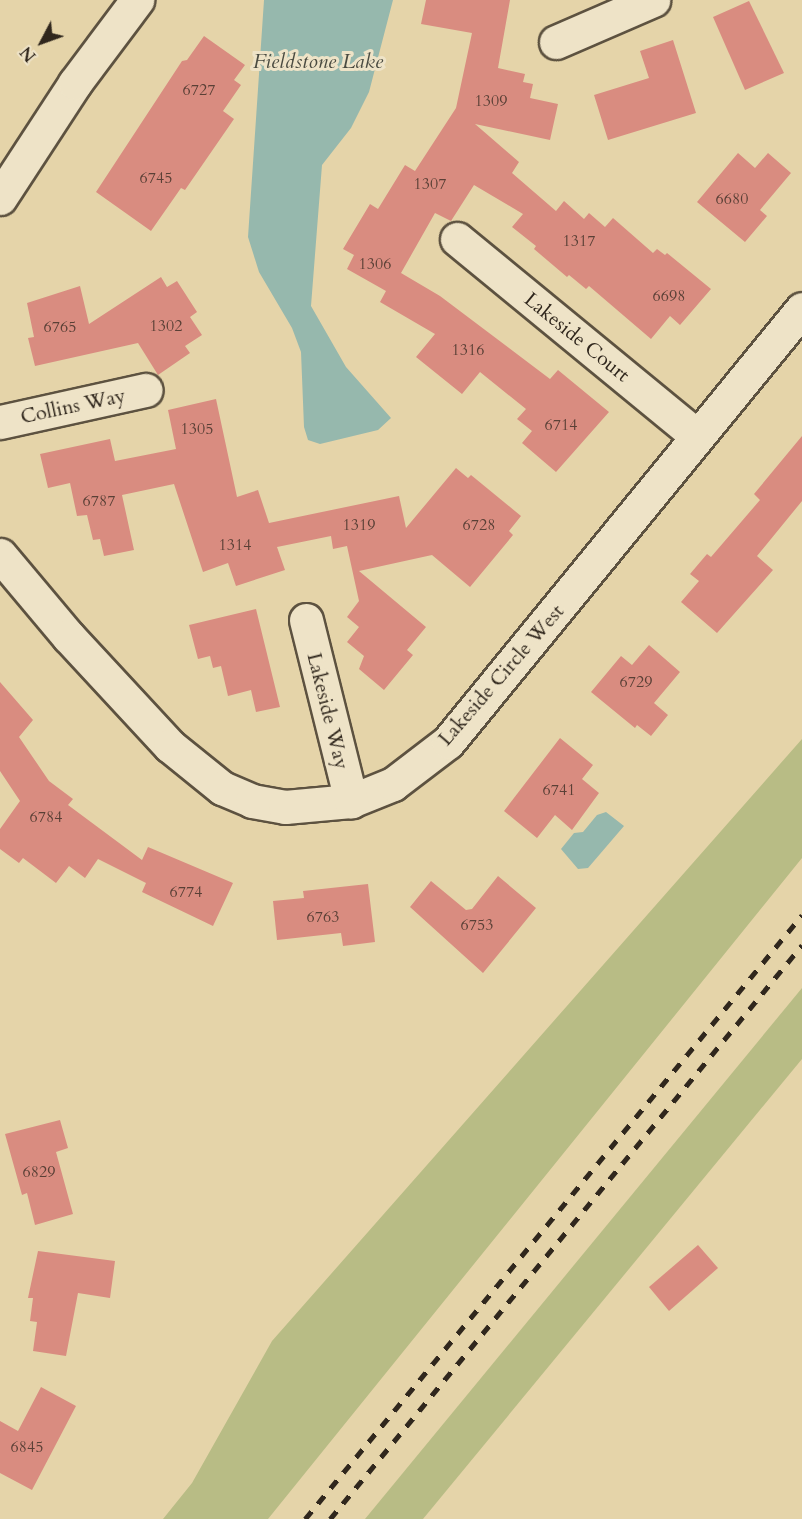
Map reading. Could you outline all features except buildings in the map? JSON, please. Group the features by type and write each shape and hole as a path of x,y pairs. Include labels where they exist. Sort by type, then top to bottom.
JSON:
{"street":[{"path":"0,198 75,82 137,0"},
{"path":"556,42 653,0"},
{"name":"Lakeside Court","path":"457,239 696,435"},
{"name":"Lakeside Circle West","path":"0,555 68,636 170,746 222,788 252,801 285,807 351,801 393,784 448,742 696,435 802,309"},
{"name":"Collins Way","path":"0,422 146,390"},
{"name":"Lakeside Way","path":"306,620 351,801"}],"green space":[{"path":"802,739 802,858 268,1519 163,1519 192,1483 272,1341"},
{"path":"802,988 802,1059 423,1519 365,1519"}],"water":[{"name":"Fieldstone Lake","path":"264,0 393,0 369,92 351,128 322,165 311,306 346,367 391,418 378,430 320,444 308,440 304,427 301,352 292,328 259,272 248,237"},
{"path":"606,812 624,826 588,868 578,869 561,849 574,833 583,832 597,815"}],"railway":[{"path":"305,1519 802,915"},
{"path":"330,1519 802,945"}]}
